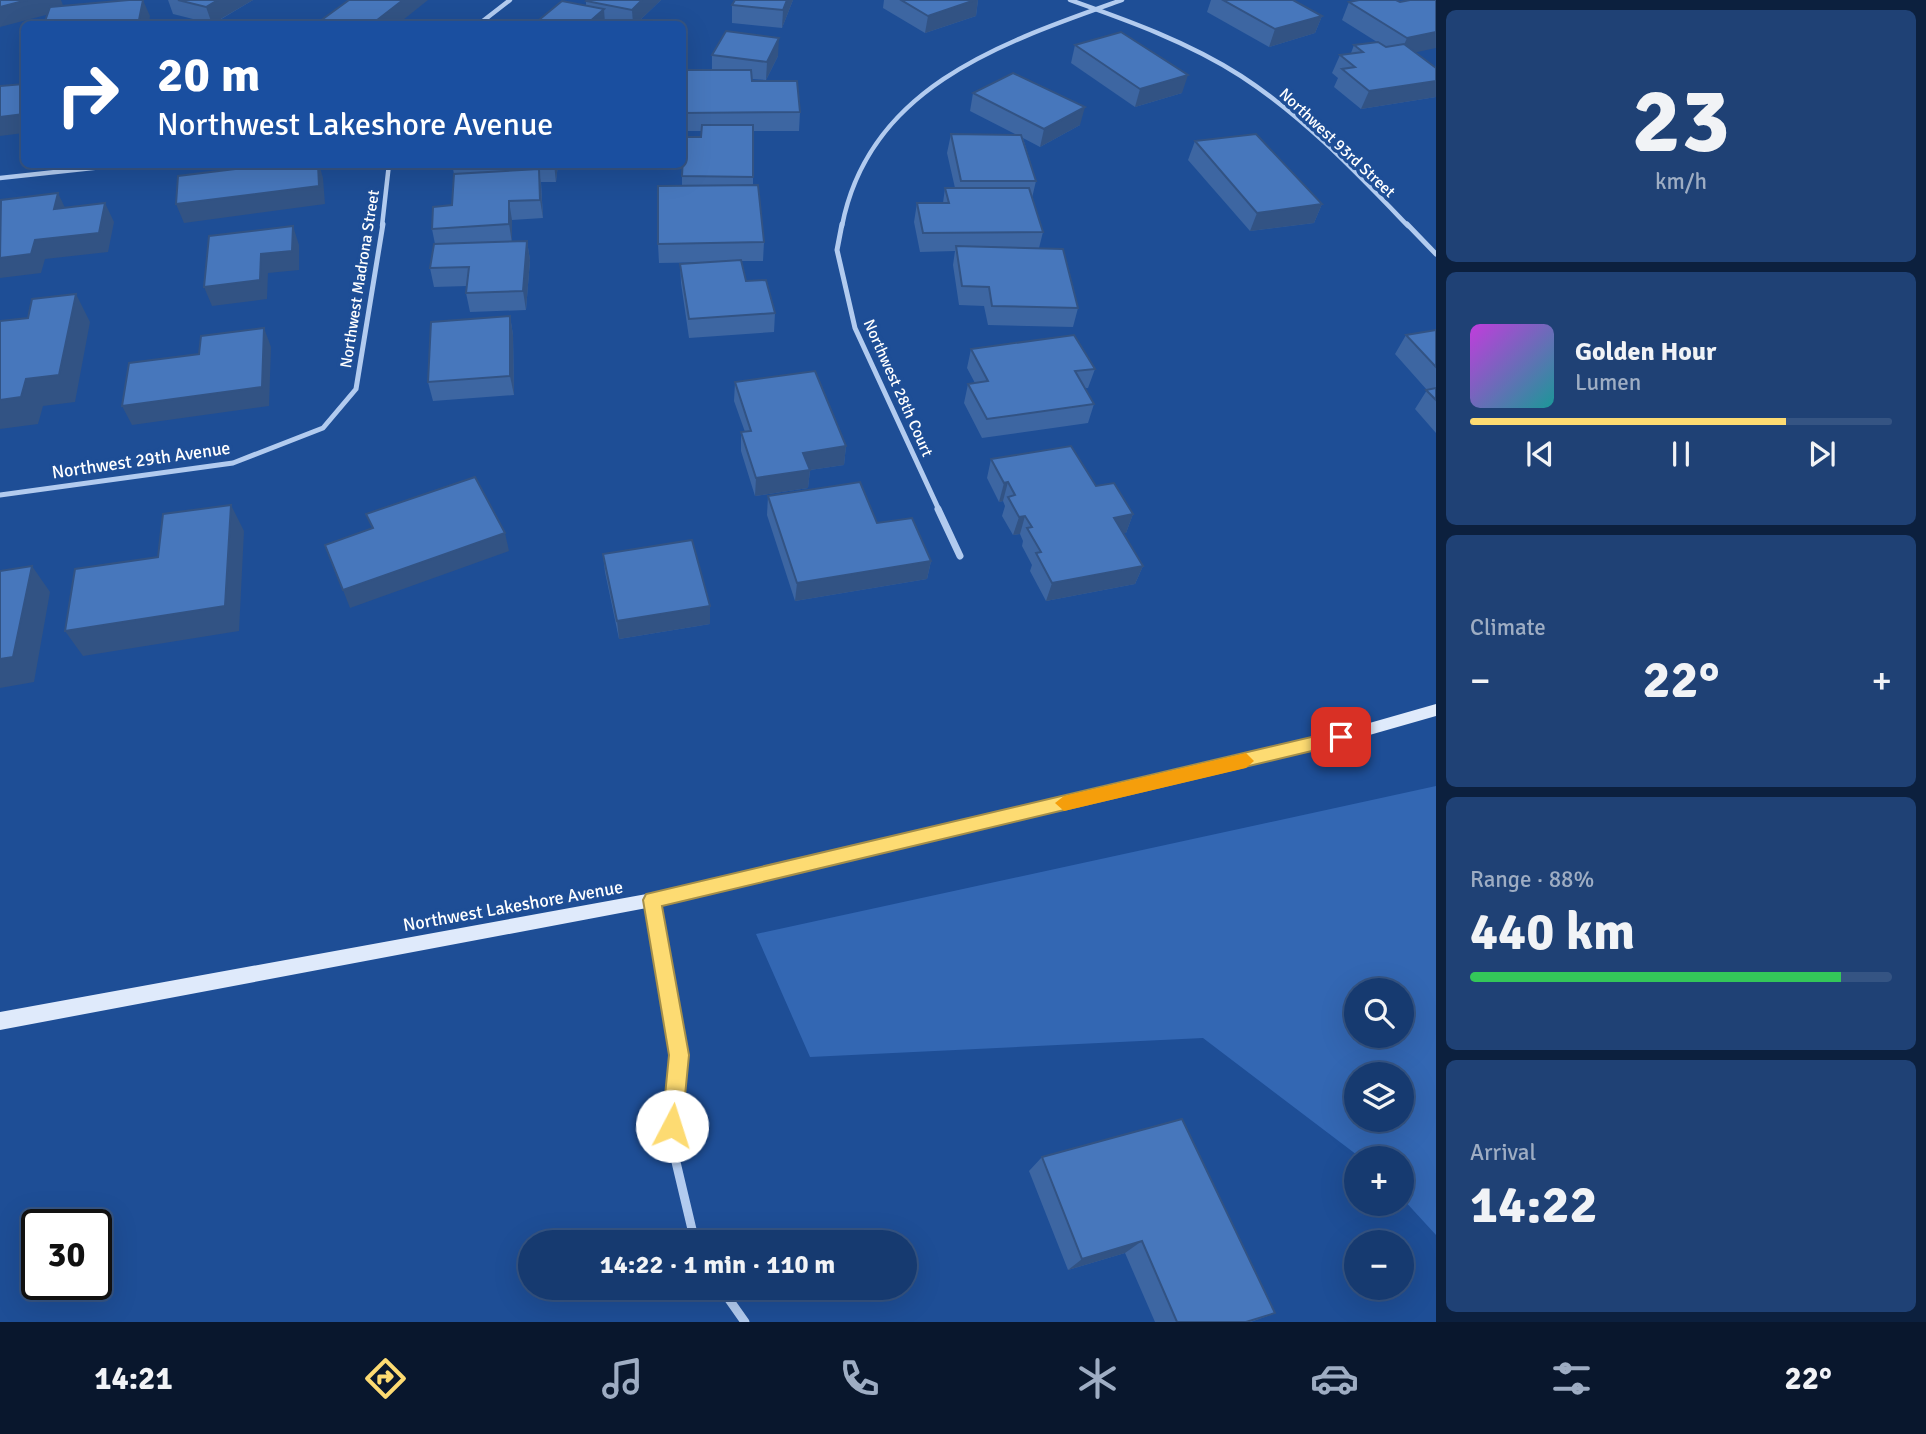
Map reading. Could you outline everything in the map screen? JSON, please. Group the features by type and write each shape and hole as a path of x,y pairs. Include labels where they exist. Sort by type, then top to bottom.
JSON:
{"main road":[{"name":"Northwest Lakeshore Avenue","path":"0,1021 652,900 1317,744 1436,710"}],"street":[{"path":"483,21 510,0"},
{"name":"Northwest 93rd Street","path":"1070,0 1180,42 1262,90 1298,119 1436,254"},
{"name":"Northwest 28th Court","path":"960,556 855,327 837,250 847,198 869,150 914,100 972,60 1020,37 1122,0"},
{"path":"0,178 93,168"},
{"name":"Northwest Madrona Street","path":"323,428 356,389 384,216 389,168"},
{"name":"Northwest 29th Avenue","path":"0,495 233,463 323,428"},
{"path":"652,900 679,1055 671,1141 692,1230"},
{"path":"729,1300 745,1322"}],"shaded area":[{"path":"1436,786 1436,1235 1414,1211 1414,1146 1345,1146 1203,1038 810,1057 756,934"}],"building":[{"path":"0,0 27,0 0,7"},
{"path":"143,0 139,20 127,21 45,21 50,7"},
{"path":"178,0 218,0 206,7"},
{"path":"349,0 403,0 376,21 320,21"},
{"path":"587,0 642,0 632,10"},
{"path":"735,0 787,0 783,10 732,5"},
{"path":"901,0 975,0 928,16"},
{"path":"1223,0 1293,0 1322,16 1275,29"},
{"path":"1436,0 1436,32 1407,38 1349,2"},
{"path":"562,1 604,9 590,21 538,21"},
{"path":"726,31 779,38 767,62 712,55"},
{"path":"1121,32 1188,75 1140,89 1075,45"},
{"path":"1378,42 1386,47 1404,44 1436,68 1436,81 1369,91 1342,69 1355,67 1340,55 1363,52 1354,45"},
{"path":"686,70 751,70 752,81 797,81 800,112 686,113"},
{"path":"1013,73 1085,107 1044,129 973,93"},
{"path":"21,84 21,114 0,117 0,86"},
{"path":"702,125 753,125 753,177 682,176 682,168 686,168 686,137 701,137"},
{"path":"951,134 1021,135 1036,181 961,181"},
{"path":"1256,134 1322,204 1257,213 1195,141"},
{"path":"243,168 318,168 319,186 176,204 178,176"},
{"path":"539,169 540,200 509,201 509,224 432,229 433,207 452,205 454,174"},
{"path":"758,185 764,242 658,244 658,186"},
{"path":"945,188 1029,188 1043,232 923,233 917,203 949,203"},
{"path":"58,193 54,209 105,203 99,233 35,240 31,254 0,258 1,200"},
{"path":"293,226 292,251 261,254 260,280 204,287 209,236"},
{"path":"527,241 523,291 466,293 469,267 430,268 434,244"},
{"path":"956,246 1063,249 1078,308 992,306 989,287 962,286"},
{"path":"741,260 746,281 766,280 775,313 689,319 680,264"},
{"path":"76,294 59,375 26,379 21,397 0,400 0,321 28,318 32,299"},
{"path":"510,316 510,376 428,382 431,322"},
{"path":"264,328 262,387 122,406 129,363 199,354 201,336"},
{"path":"1436,330 1436,367 1406,335"},
{"path":"1074,335 1095,369 1075,371 1094,404 987,419 968,384 988,381 971,349"},
{"path":"815,371 846,446 803,453 810,470 756,478 741,432 751,431 735,382"},
{"path":"1436,388 1436,400 1426,390"},
{"path":"1071,446 1096,486 1114,483 1133,514 1114,518 1143,566 1052,583 1036,553 1041,552 1027,528 1032,527 1025,516 1019,517 1008,497 1015,495 1008,482 1004,483 991,459"},
{"path":"475,477 505,533 343,590 325,545 373,528 366,514"},
{"path":"860,482 877,523 912,518 931,561 797,583 768,496"},
{"path":"231,505 225,606 65,631 75,569 158,557 163,514"},
{"path":"692,540 710,606 617,621 603,554"},
{"path":"32,566 13,657 0,659 0,571"},
{"path":"1182,1119 1275,1313 1246,1322 1177,1322 1142,1241 1082,1259 1042,1157"}],"slow traffic":[{"path":"1064,803 1246,761"}],"route":[{"path":"672,1126 679,1055 652,900 1341,737"}]}
